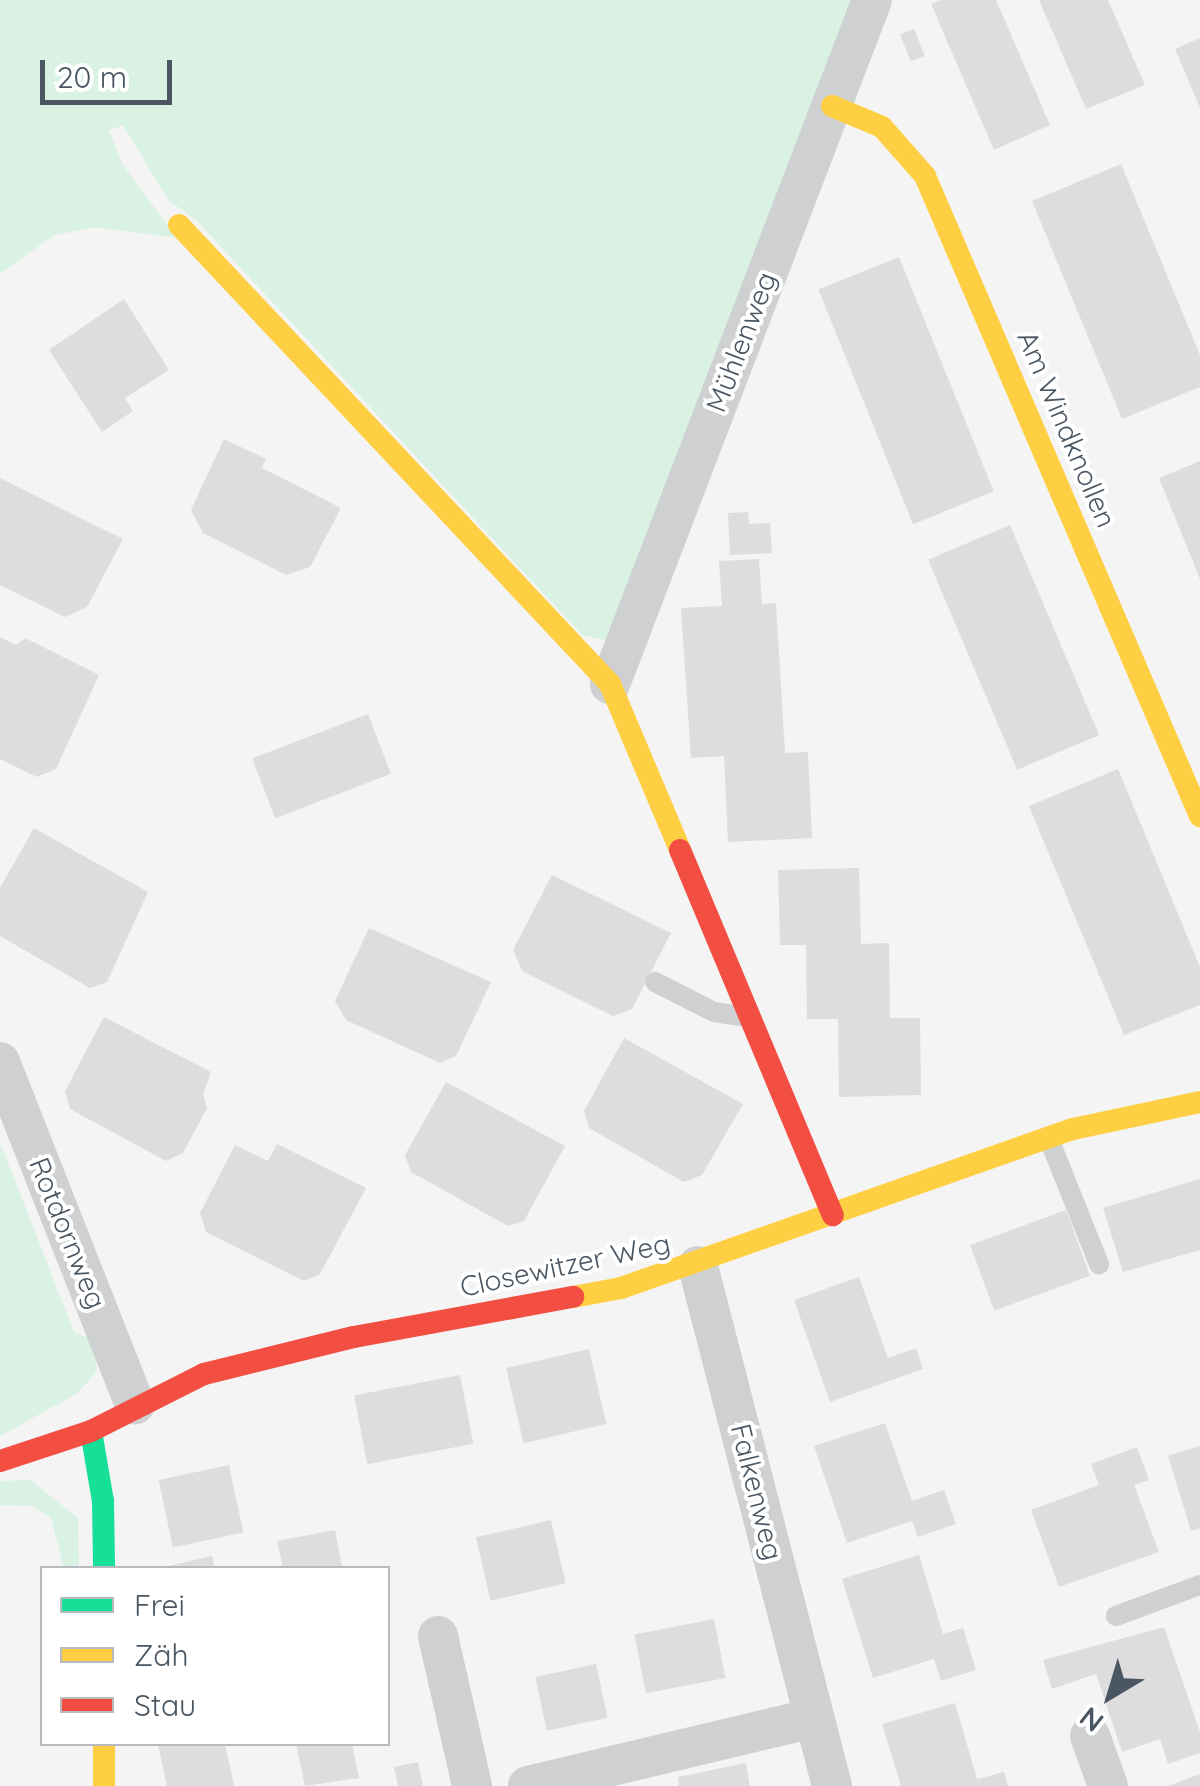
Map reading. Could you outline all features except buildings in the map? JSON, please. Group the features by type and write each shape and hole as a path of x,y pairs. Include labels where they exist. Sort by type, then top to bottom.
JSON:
{"street":[{"name":"Mühlenweg","path":"610,684 872,0"},
{"name":"Am Windknollen","path":"832,106 882,128 926,176 1200,816"},
{"path":"179,225 610,684 834,1216"},
{"name":"Rotdornweg","path":"0,1062 136,1404"},
{"name":"Closewitzer Weg","path":"0,1462 91,1431 136,1404 246,1362 621,1288 698,1266 1048,1137 1199,1106"},
{"name":"Falkenweg","path":"698,1266 832,1786"},
{"path":"91,1431 103,1500 104,1566"},
{"path":"438,1636 472,1786"},
{"path":"528,1786 814,1718"},
{"path":"1090,1736 1108,1786"},
{"path":"104,1746 104,1786"}],"lane":[{"path":"654,982 714,1012 751,1018"},
{"path":"1048,1137 1099,1264"},
{"path":"1116,1616 1200,1585"}],"green space":[{"path":"0,0 857,0 608,641 582,635 196,220 168,200 123,125 109,131 123,165 177,238 94,227 53,236 0,274"},
{"path":"0,1142 74,1332 93,1340 97,1371 78,1393 0,1436"},
{"path":"30,1480 78,1518 79,1566 63,1566 51,1518 32,1506 0,1505 0,1481"}],"traffic: fast":[{"path":"91,1431 103,1501 104,1566"}],"traffic: slow":[{"path":"832,106 882,127 925,176 1200,816"},
{"path":"179,225 610,684 680,850"},
{"path":"573,1297 621,1288 1073,1129 1200,1102"},
{"path":"104,1746 104,1786"}],"traffic: jam":[{"path":"680,850 833,1215"},
{"path":"0,1461 91,1431 204,1374 354,1337 573,1297"}]}
